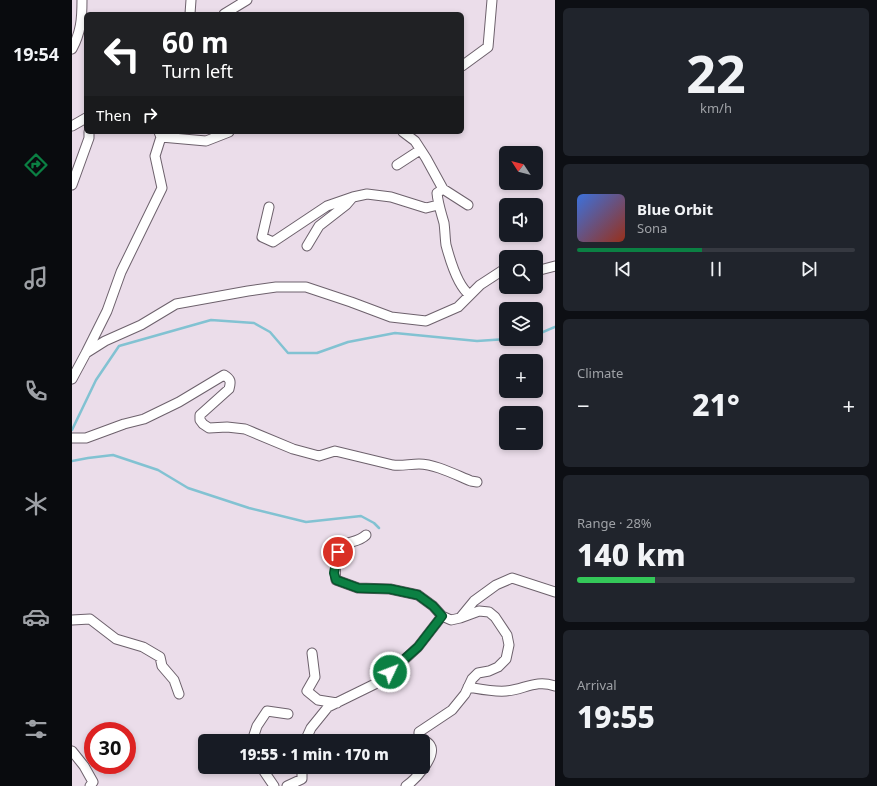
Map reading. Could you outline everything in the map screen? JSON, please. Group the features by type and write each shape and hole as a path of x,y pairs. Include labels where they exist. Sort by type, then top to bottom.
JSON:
{"street":[{"path":"72,49 79,34 82,21 82,0"},
{"path":"190,12 191,0"},
{"path":"227,12 247,0"},
{"path":"464,65 488,47 492,0"},
{"path":"72,126 84,119"},
{"path":"72,185 89,138 89,134"},
{"path":"72,379 108,311 121,272 162,188 155,156 160,134 206,142 224,134"},
{"path":"405,134 414,142 426,158 443,189 468,205"},
{"path":"397,165 420,150"},
{"path":"443,189 437,193 438,205 444,224 446,245 456,275 464,291 470,296"},
{"path":"269,207 262,237 273,242 328,206 353,197 367,194 390,197 426,208 438,205"},
{"path":"307,246 319,226 346,205 353,197"},
{"path":"543,269 555,266"},
{"path":"86,354 105,341 142,325 176,304 276,287 306,287 391,317 426,321 458,307 480,286 499,273"},
{"path":"72,438 86,438 124,424 144,420 179,402 224,375 229,378 231,383 229,389 200,415 200,420 209,428 227,427 244,429 293,449 319,456 335,451 393,465 427,465 477,482"},
{"path":"366,535 362,539 343,545 338,552 334,573 336,580 358,588 390,589 418,595 433,606 442,616 451,620 479,611 489,612 502,626 507,635 509,645 506,659 498,667 489,671 478,673 472,679 463,697 452,710 419,732 419,737 428,742 431,747 431,754 417,778 406,786"},
{"path":"460,618 474,601 496,585 512,578 555,592"},
{"path":"308,734 311,728 328,707 382,681 418,647 442,616"},
{"path":"72,620 90,618 116,639 143,647 160,657 162,666 174,680 179,694"},
{"path":"312,653 314,678 307,691 318,700 338,703"},
{"path":"468,687 487,691 507,691 531,684 555,686"},
{"path":"254,734 257,726 267,711 288,714"},
{"path":"72,751 84,766 93,782 90,786"},
{"path":"266,774 274,786"},
{"path":"287,786 302,779 302,774"}],"waterway":[{"path":"72,430 96,380 119,346 211,320 254,323 270,332 288,353 317,353 348,342 395,333 477,341 499,340"},
{"path":"543,332 555,327"},
{"path":"72,461 113,455 158,470 188,488 249,508 306,522 361,516 374,523 379,528"}],"route":[{"path":"338,552 337,564 334,573 336,580 358,588 390,589 418,595 433,606 442,616 418,647 390,672"}]}
